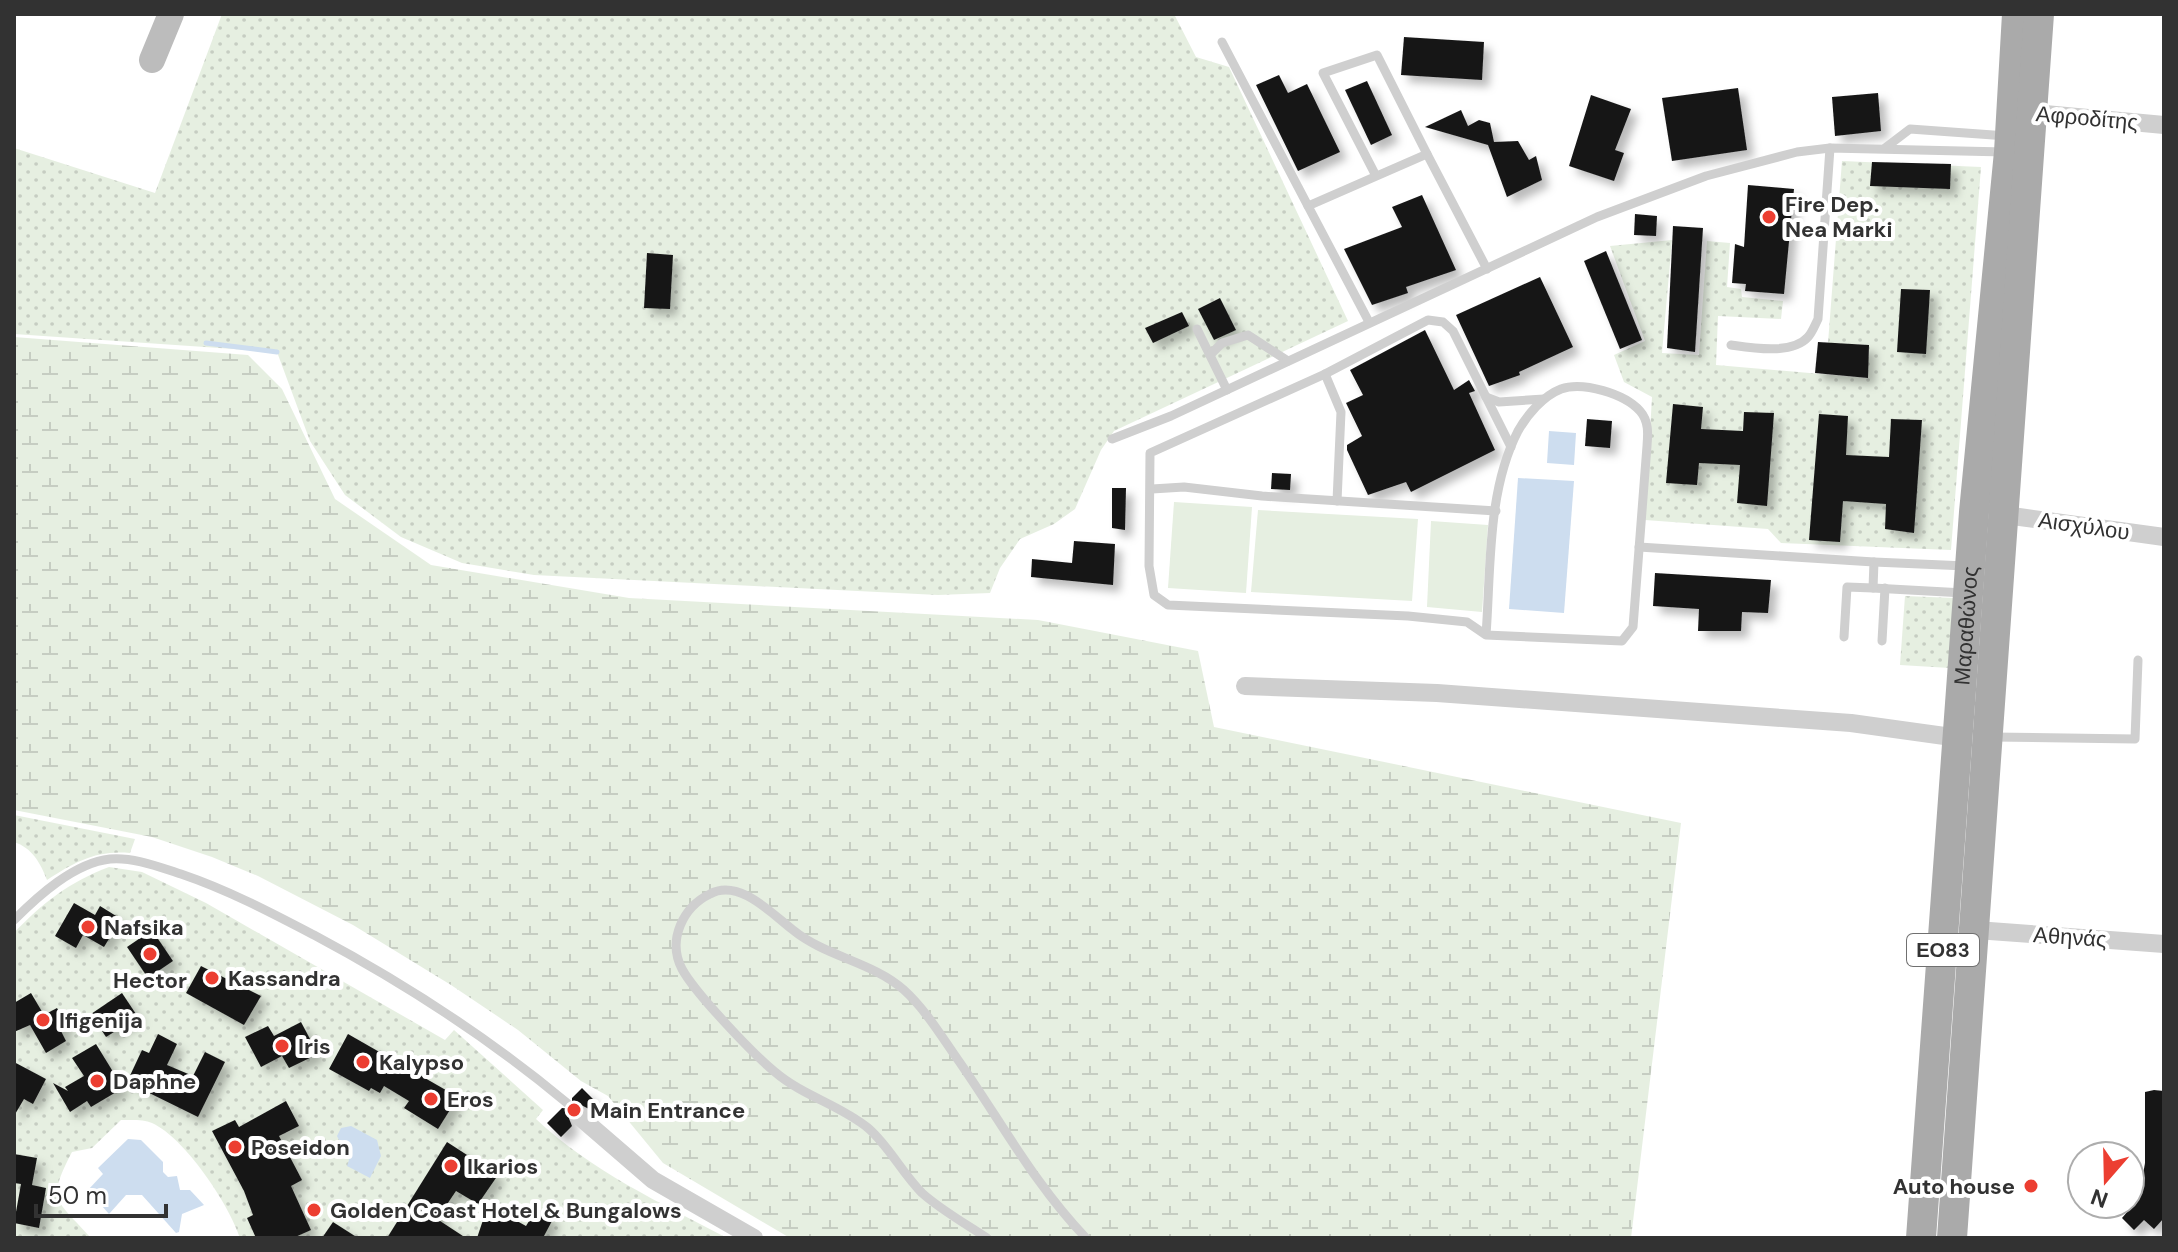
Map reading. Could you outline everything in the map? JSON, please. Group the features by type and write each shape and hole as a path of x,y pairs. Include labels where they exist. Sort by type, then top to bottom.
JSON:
{"main road":[{"name":"Μαραθώνος","path":"1952,1238 2005,515 2017,14"},
{"name":"Μαραθώνος","path":"1921,1238 1959,738 1961,579 2014,134 2039,14"}],"street":[{"path":"152,60 171,14"},
{"name":"Αφροδίτης","path":"2014,134 2164,125"},
{"name":"Αισχύλου","path":"2005,515 2164,537"},
{"path":"1245,686 1437,693 1851,723 1959,738"},
{"name":"Αθηνάς","path":"1976,930 2164,944"},
{"path":"580,1117 653,1180 754,1238"}],"lane":[{"path":"1222,42 1369,322"},
{"path":"1375,174 1323,73 1377,55 1487,269"},
{"path":"1885,148 1910,129 2014,134"},
{"path":"1112,439 1227,390 1597,217 1693,180 1797,152 1830,148 1978,154 2014,134"},
{"path":"1978,154 2014,134"},
{"path":"1731,345 1760,349 1792,345 1808,339 1818,319 1830,148"},
{"path":"1308,206 1375,174 1427,154"},
{"path":"1486,635 1503,461 1511,447 1520,427 1544,399 1562,388 1599,390 1629,402 1645,420 1647,446 1633,627 1622,641 1486,635 1467,622 1408,616 1168,605 1154,595 1149,566 1150,453 1325,374 1428,320 1443,322 1453,331 1511,447"},
{"path":"1197,329 1227,390"},
{"path":"1211,354 1222,343 1248,335 1288,361"},
{"path":"1325,374 1341,412 1337,501"},
{"path":"1486,397 1499,402 1544,399"},
{"path":"1152,489 1184,487 1496,511"},
{"path":"1639,547 1874,562 1961,579 2000,582"},
{"path":"1873,588 1874,562"},
{"path":"1844,637 1847,587 1885,588 1961,579 2000,582"},
{"path":"1882,641 1885,588"},
{"path":"1990,737 2135,739 2138,660"},
{"path":"14,920 36,898 71,875 110,859 151,864 246,899 405,986 465,1024 567,1103"},
{"path":"987,1238 923,1193 870,1130 842,1109 777,1074 723,1018 682,969 676,946 682,918 695,901 716,890 742,895 768,906 792,930 818,947 885,977 904,990 966,1071 1038,1182 1086,1238"}],"green space":[{"path":"222,14 1174,14 1196,57 1229,67 1348,321 1114,431 1101,450 1075,509 1054,524 1020,539 1000,568 990,593 938,595 534,575 462,563 401,537 345,495 310,441 277,352 14,334 14,148 155,193"},
{"path":"1842,161 1981,167 1951,550 1781,543 1768,529 1645,520 1652,397 1624,382 1614,355 1645,341 1610,246 1672,240 1662,353 1699,355 1707,241 1730,243 1727,287 1741,289 1742,297 1783,301 1781,319 1718,316 1716,365 1867,378 1869,345 1828,343"},
{"path":"14,337 248,355 282,389 335,499 431,565 629,598 1038,620 1198,651 1214,727 1681,823 1631,1238 790,1238 663,1163 608,1096 581,1081 518,1030 451,985 353,925 258,876 212,857 152,837 14,810"},
{"path":"1174,502 1252,507 1246,593 1168,588"},
{"path":"1258,510 1418,519 1412,601 1251,592"},
{"path":"1431,521 1488,525 1482,612 1427,607"},
{"path":"1905,596 1954,598 1950,668 1900,665"},
{"path":"14,815 135,839 130,853 107,853 86,859 47,880 35,856 14,842"},
{"path":"109,867 142,872 206,903 445,1040 454,1030 543,1110 536,1119 557,1138 627,1185 727,1238 240,1238 216,1191 178,1143 149,1122 121,1120 92,1148 72,1152 59,1181 57,1191 63,1207 91,1238 14,1238 14,933 58,894"}],"water":[{"path":"1549,431 1576,433 1574,465 1547,463"},
{"path":"1518,478 1574,481 1564,613 1509,609"},
{"path":"351,1126 377,1140 381,1156 370,1178 347,1166 349,1160 337,1136 341,1128"},
{"path":"128,1139 141,1140 163,1162 163,1172 168,1177 177,1176 180,1190 190,1190 204,1205 182,1214 179,1232 176,1233 142,1195 126,1195 109,1214 88,1190 103,1174 98,1168"}],"building":[{"path":"1404,37 1484,42 1482,80 1401,75"},
{"path":"1279,75 1288,93 1307,84 1340,152 1298,171 1256,85"},
{"path":"1367,81 1392,135 1371,145 1345,90"},
{"path":"1738,88 1747,150 1672,161 1662,98"},
{"path":"1878,93 1881,131 1835,136 1832,97"},
{"path":"1591,95 1631,109 1615,150 1624,153 1614,181 1569,166"},
{"path":"1461,110 1468,126 1479,120 1490,123 1494,142 1518,141 1529,160 1536,156 1542,180 1507,197 1488,145 1425,127"},
{"path":"1872,162 1951,164 1950,189 1870,186"},
{"name":"Fire Dep. Nea Marki","path":"1748,185 1794,189 1784,294 1745,291 1746,284 1732,283 1735,244 1744,247"},
{"path":"1422,195 1456,270 1406,287 1408,293 1372,305 1344,249 1402,227 1392,207"},
{"path":"1635,214 1657,216 1656,236 1634,235"},
{"path":"1673,226 1703,228 1695,352 1667,348"},
{"path":"1606,251 1642,340 1620,349 1584,261"},
{"path":"647,253 673,255 670,309 644,308"},
{"path":"1540,277 1573,347 1519,372 1520,375 1489,386 1456,315"},
{"path":"1901,289 1930,290 1926,354 1897,352"},
{"path":"1220,298 1236,330 1214,340 1198,309"},
{"path":"1182,312 1189,326 1153,343 1145,328"},
{"path":"1425,330 1454,390 1469,380 1475,391 1469,393 1495,450 1411,492 1406,482 1368,495 1347,450 1347,445 1362,436 1346,403 1363,395 1350,370"},
{"path":"1818,342 1869,345 1868,378 1815,373"},
{"path":"1673,404 1703,407 1701,429 1743,431 1744,412 1774,413 1767,506 1737,503 1740,465 1699,463 1697,485 1666,483"},
{"path":"1819,414 1848,416 1846,455 1889,457 1891,419 1922,420 1914,533 1885,529 1886,504 1843,501 1840,542 1809,540"},
{"path":"1587,419 1612,421 1610,448 1585,446"},
{"path":"1272,473 1291,474 1290,490 1271,489"},
{"path":"1112,488 1126,488 1125,530 1112,528"},
{"path":"1074,541 1115,544 1113,585 1031,577 1032,559 1072,563"},
{"path":"1655,573 1771,580 1768,613 1742,612 1741,631 1698,631 1699,609 1653,606"},
{"name":"Nafsika","path":"74,903 95,915 100,906 121,919 104,947 83,935 76,948 55,936"},
{"name":"Hector","path":"152,930 173,961 148,978 127,947"},
{"name":"Kassandra","path":"201,966 261,996 244,1025 186,993"},
{"name":"Ifigenija","path":"31,993 44,1015 57,1008 68,1027 61,1031 66,1041 46,1053 30,1025 14,1032 14,1003"},
{"path":"122,993 138,1017 106,1037 91,1014"},
{"name":"Iris","path":"301,1022 318,1054 289,1068 282,1056 261,1067 245,1037 268,1026 274,1036"},
{"path":"158,1034 177,1044 167,1065 193,1076 205,1052 225,1062 198,1117 127,1082 142,1050 149,1053"},
{"path":"348,1034 458,1097 438,1129 404,1108 409,1101 384,1086 380,1093 371,1088 369,1091 329,1069"},
{"name":"Daphne","path":"96,1044 123,1088 91,1107 87,1101 70,1112 53,1083 68,1091 65,1087 84,1076 72,1058"},
{"path":"14,1062 46,1079 33,1104 24,1099 14,1116"},
{"path":"582,1088 596,1102 589,1109 581,1105 572,1108 572,1098"},
{"path":"2164,1091 2164,1218 2154,1229 2144,1220 2145,1092"},
{"path":"286,1101 299,1126 279,1136 302,1180 291,1186 311,1230 293,1238 256,1238 247,1218 253,1215 244,1191 212,1131 235,1120 239,1127"},
{"path":"562,1108 571,1109 568,1116 572,1126 561,1137 547,1123"},
{"path":"447,1142 498,1175 478,1204 456,1191 437,1219 466,1238 387,1238"},
{"path":"14,1154 37,1158 32,1185 46,1188 39,1228 14,1223 21,1184 14,1183"},
{"path":"488,1205 526,1226 537,1208 553,1219 544,1236 548,1238 477,1238"},
{"path":"2124,1220 2144,1220 2134,1230"},
{"path":"333,1222 358,1238 322,1238"}],"waterway":[{"path":"206,343 277,352"}],"place":[{"name":"Fire Dep. Nea Marki","path":"1769,217"},
{"name":"Nafsika","path":"88,927"},
{"name":"Hector","path":"150,954"},
{"name":"Kassandra","path":"212,978"},
{"name":"Ifigenija","path":"43,1020"},
{"name":"Iris","path":"282,1046"},
{"name":"Kalypso","path":"363,1062"},
{"name":"Daphne","path":"97,1081"},
{"name":"Eros","path":"431,1099"},
{"name":"Main Entrance","path":"574,1110"},
{"name":"Poseidon","path":"235,1147"},
{"name":"Ikarios","path":"451,1166"},
{"name":"Auto house","path":"2031,1186"},
{"name":"Golden Coast Hotel & Bungalows","path":"314,1210"}]}
